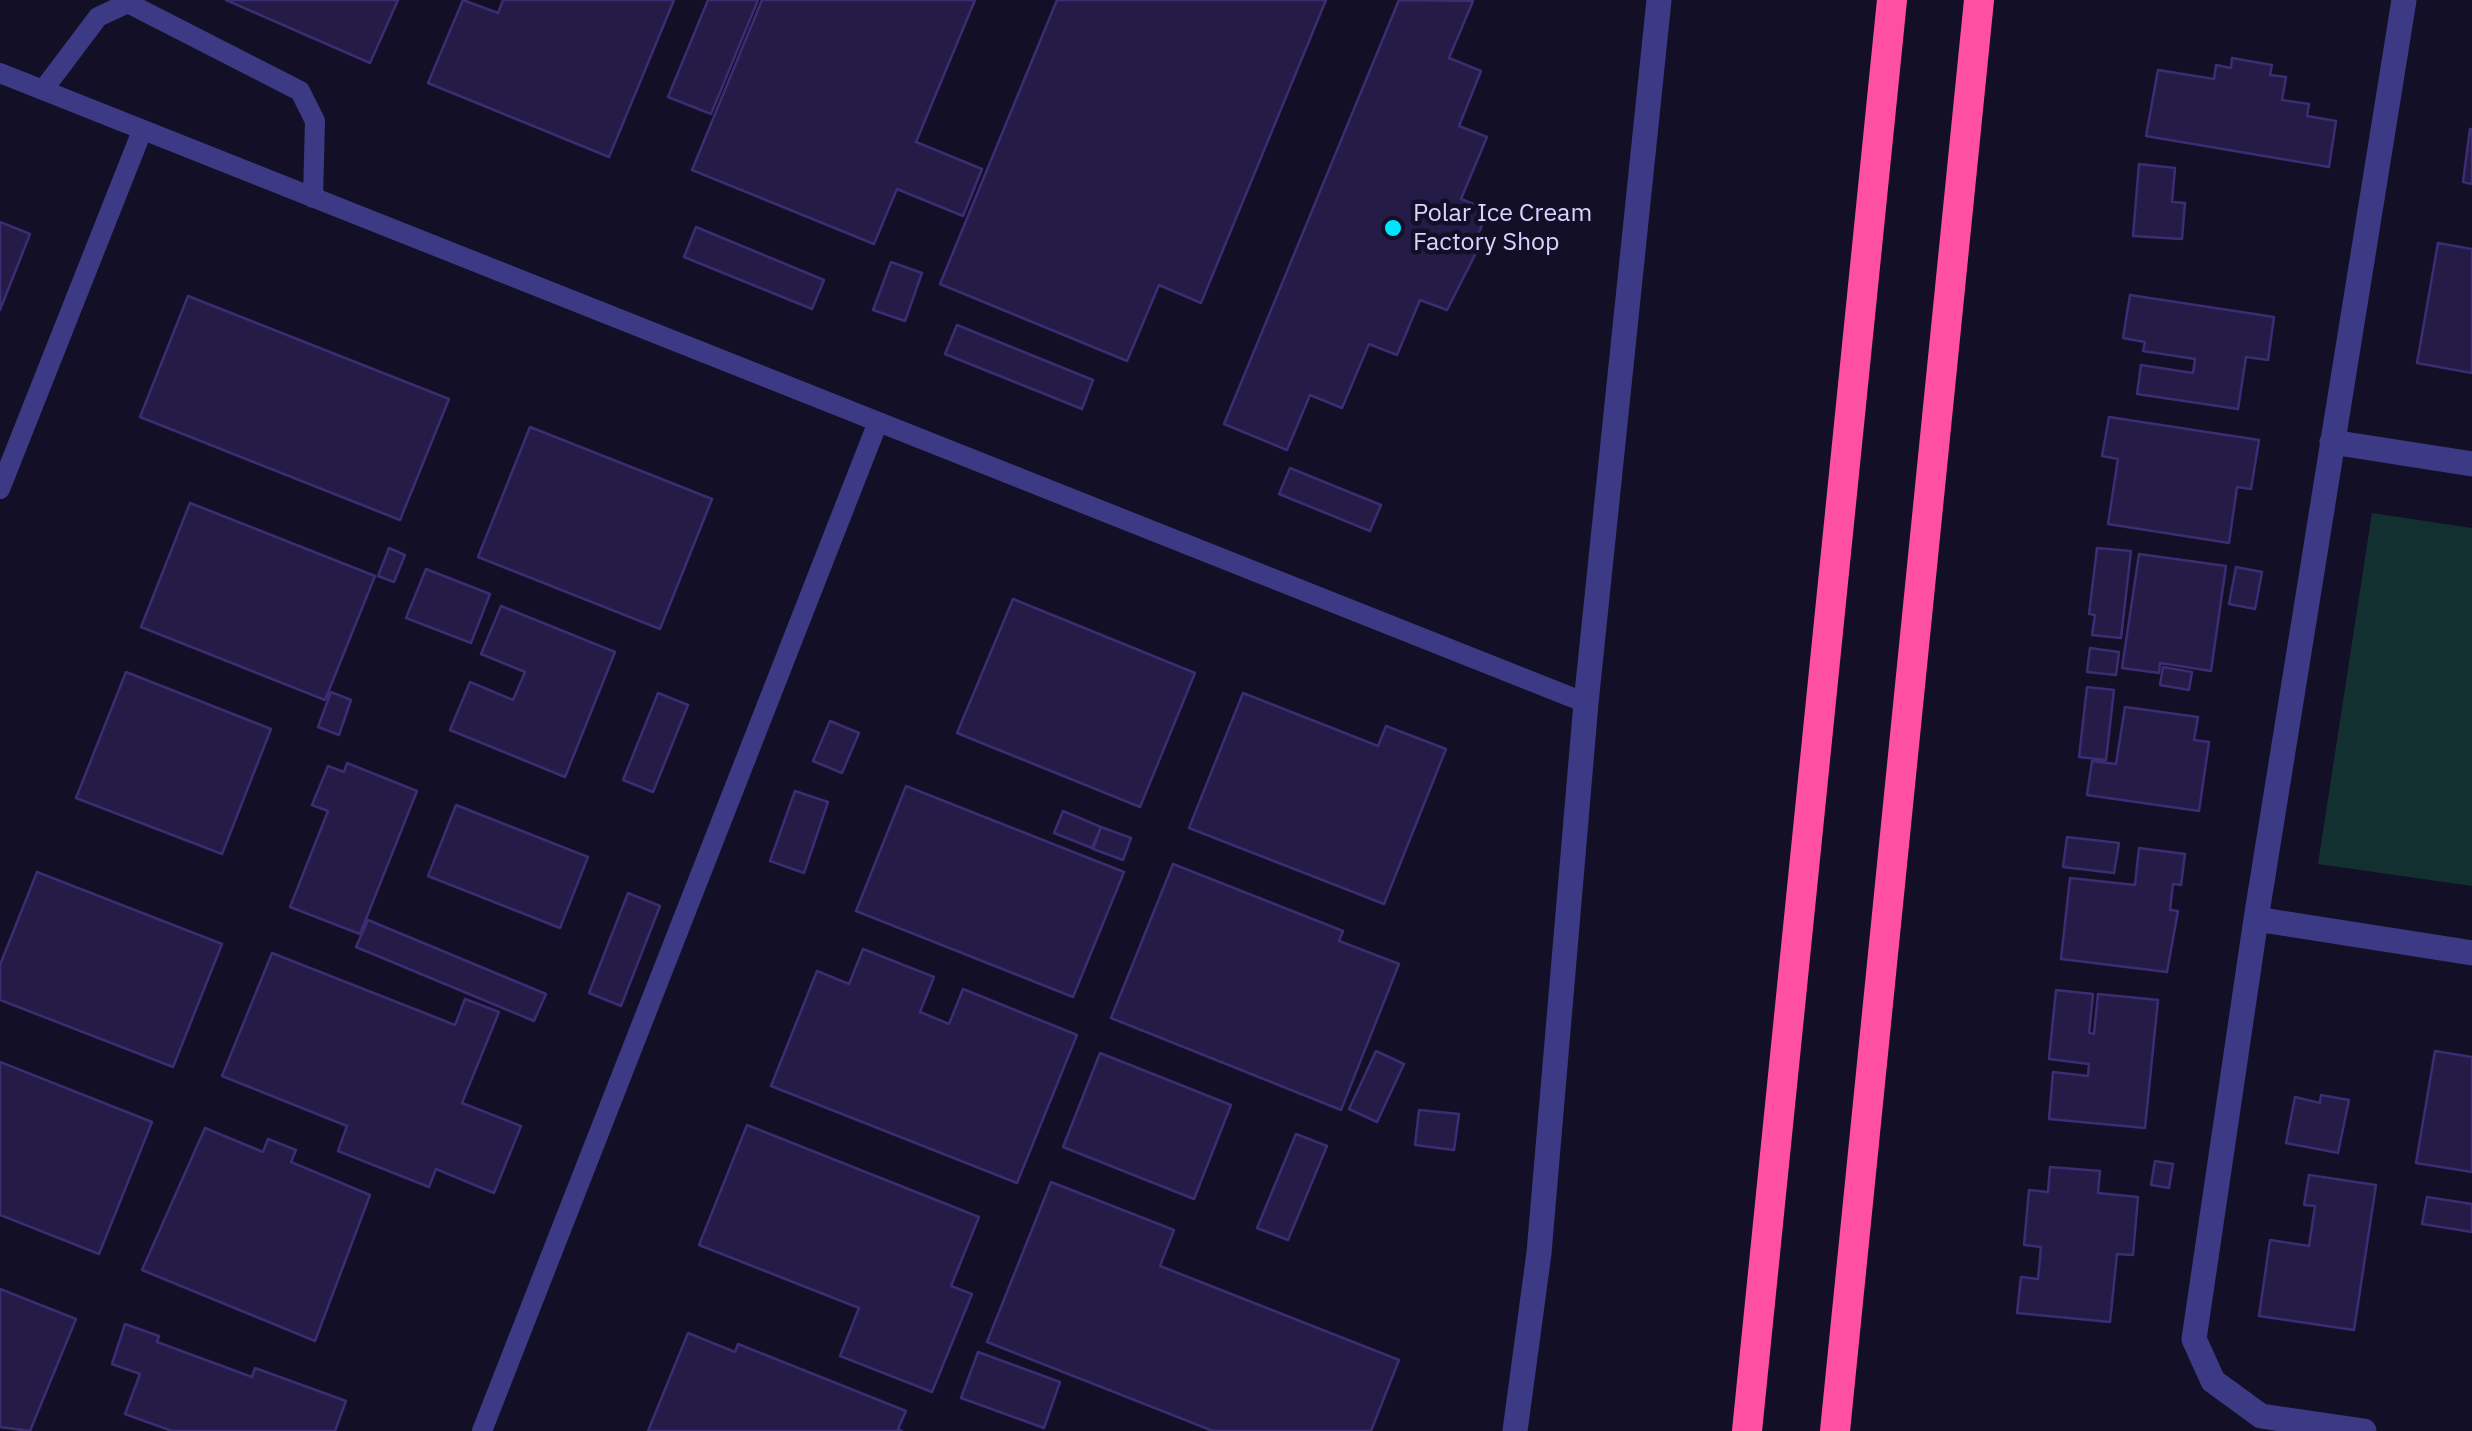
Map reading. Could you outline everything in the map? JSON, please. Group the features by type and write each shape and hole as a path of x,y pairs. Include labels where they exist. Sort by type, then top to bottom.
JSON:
{"highway":[{"path":"1747,1431 1892,0"},
{"path":"1835,1431 1979,0"}],"street":[{"path":"1515,1431 1539,1253 1586,704 1659,0"},
{"path":"2364,1431 2260,1416 2213,1381 2194,1339 2256,919 2404,0"},
{"path":"2332,442 2472,464"},
{"path":"2256,919 2472,953"}],"lane":[{"path":"44,90 98,18 128,4 300,91 315,121 312,198"},
{"path":"0,73 1586,704"},
{"path":"0,488 142,131"},
{"path":"482,1431 878,422"}],"green space":[{"path":"2372,513 2472,528 2472,886 2318,864"}],"building":[{"path":"226,0 398,0 370,63"},
{"path":"463,0 498,13 503,0 674,0 609,157 428,83"},
{"path":"708,0 758,0 711,114 668,97"},
{"path":"762,0 975,0 916,142 982,169 963,216 897,189 874,244 692,170"},
{"path":"1057,0 1326,0 1201,303 1159,285 1127,361 940,284"},
{"name":"Polar Ice Cream Factory Shop","path":"1399,0 1473,1 1449,58 1481,71 1459,126 1487,137 1461,199 1488,210 1474,245 1479,247 1447,310 1420,300 1397,355 1369,344 1342,408 1310,395 1287,450 1224,424"},
{"path":"2232,58 2272,65 2270,75 2286,77 2282,100 2309,104 2307,116 2336,121 2329,167 2146,136 2158,70 2214,79 2216,65 2231,68"},
{"path":"2472,129 2472,184 2463,182"},
{"path":"2139,164 2175,168 2172,202 2185,203 2182,239 2133,236"},
{"path":"0,222 30,234 0,310"},
{"path":"696,227 824,280 812,309 684,257"},
{"path":"2438,243 2472,249 2472,373 2417,363"},
{"path":"891,262 922,273 905,321 873,310"},
{"path":"2130,295 2274,317 2268,360 2246,357 2238,409 2137,394 2141,365 2193,373 2195,359 2143,351 2145,342 2123,338"},
{"path":"188,296 449,399 400,520 140,417"},
{"path":"957,325 1093,380 1082,409 945,354"},
{"path":"2109,417 2259,440 2251,489 2237,487 2229,543 2108,524 2118,459 2102,456"},
{"path":"530,427 712,499 660,629 478,557"},
{"path":"1290,468 1381,505 1370,531 1279,494"},
{"path":"190,503 375,576 325,700 141,627"},
{"path":"389,548 405,555 394,582 378,576"},
{"path":"2097,548 2131,551 2121,638 2092,635 2095,615 2089,614"},
{"path":"2139,554 2226,566 2211,671 2160,663 2159,673 2122,668"},
{"path":"2236,567 2262,572 2255,609 2229,604"},
{"path":"426,569 490,594 471,643 406,618"},
{"path":"1013,599 1195,673 1140,807 957,733"},
{"path":"501,606 615,652 565,777 450,730 470,682 513,700 525,672 481,654"},
{"path":"2090,648 2119,652 2116,675 2087,672"},
{"path":"2163,667 2192,672 2189,690 2160,685"},
{"path":"126,672 271,729 222,854 76,798"},
{"path":"2087,687 2114,690 2106,760 2079,757"},
{"path":"331,692 351,700 339,735 318,727"},
{"path":"658,693 688,705 653,792 623,780"},
{"path":"1243,693 1378,746 1386,726 1446,749 1384,904 1189,828"},
{"path":"2125,707 2198,717 2194,740 2209,742 2199,811 2087,795 2092,761 2116,764"},
{"path":"830,721 859,733 842,773 813,761"},
{"path":"347,763 417,791 360,934 290,907 328,811 312,805 328,766 344,772"},
{"path":"906,786 1124,872 1073,997 856,911"},
{"path":"795,791 828,802 804,873 770,861"},
{"path":"456,805 588,857 560,928 428,876"},
{"path":"1063,811 1101,827 1092,848 1054,833"},
{"path":"1101,827 1131,838 1123,860 1093,849"},
{"path":"2067,837 2119,843 2114,873 2063,867"},
{"path":"2139,848 2185,854 2181,885 2173,884 2170,910 2178,911 2167,972 2061,959 2070,878 2135,885"},
{"path":"1173,864 1343,931 1339,941 1399,964 1341,1110 1111,1018"},
{"path":"37,872 222,944 173,1067 0,1000 0,965"},
{"path":"628,893 660,906 621,1006 589,993"},
{"path":"368,920 546,994 534,1021 356,947"},
{"path":"863,949 934,977 920,1012 949,1024 963,989 1077,1035 1017,1183 771,1086 817,971 849,984"},
{"path":"272,953 455,1025 465,999 499,1012 462,1103 521,1126 494,1193 436,1169 429,1187 338,1151 347,1126 222,1076"},
{"path":"2056,990 2093,994 2089,1033 2094,1034 2098,994 2158,1000 2145,1128 2049,1119 2053,1072 2088,1076 2089,1064 2049,1059"},
{"path":"1376,1051 1404,1064 1377,1122 1349,1109"},
{"path":"2435,1051 2472,1057 2472,1172 2416,1163"},
{"path":"1100,1053 1231,1105 1194,1199 1063,1147"},
{"path":"0,1062 152,1122 99,1254 0,1215"},
{"path":"2321,1095 2349,1100 2338,1153 2286,1143 2295,1097 2320,1103"},
{"path":"1419,1110 1459,1114 1454,1150 1415,1145"},
{"path":"747,1125 979,1217 951,1286 972,1294 932,1392 840,1356 859,1308 699,1245"},
{"path":"205,1128 263,1152 268,1139 296,1150 291,1162 370,1195 315,1341 142,1270"},
{"path":"1296,1134 1327,1146 1288,1240 1257,1228"},
{"path":"2155,1161 2173,1164 2169,1188 2151,1185"},
{"path":"2050,1167 2100,1171 2098,1193 2138,1197 2133,1255 2117,1254 2110,1322 2017,1313 2021,1277 2038,1279 2041,1247 2024,1245 2029,1190 2048,1192"},
{"path":"2309,1175 2376,1185 2354,1330 2259,1316 2270,1240 2309,1246 2315,1206 2304,1205"},
{"path":"1051,1182 1174,1230 1160,1266 1399,1360 1371,1431 1213,1431 987,1342"},
{"path":"2427,1197 2472,1204 2472,1232 2422,1224"},
{"path":"0,1289 76,1319 30,1431 0,1427"},
{"path":"125,1324 159,1336 157,1342 252,1377 255,1368 346,1401 335,1431 172,1431 125,1414 140,1374 112,1364"},
{"path":"688,1333 735,1352 738,1344 906,1411 898,1429 902,1431 648,1431"},
{"path":"978,1352 1060,1382 1044,1428 961,1398"}],"place":[{"name":"Polar Ice Cream Factory Shop","path":"1393,228"}]}
